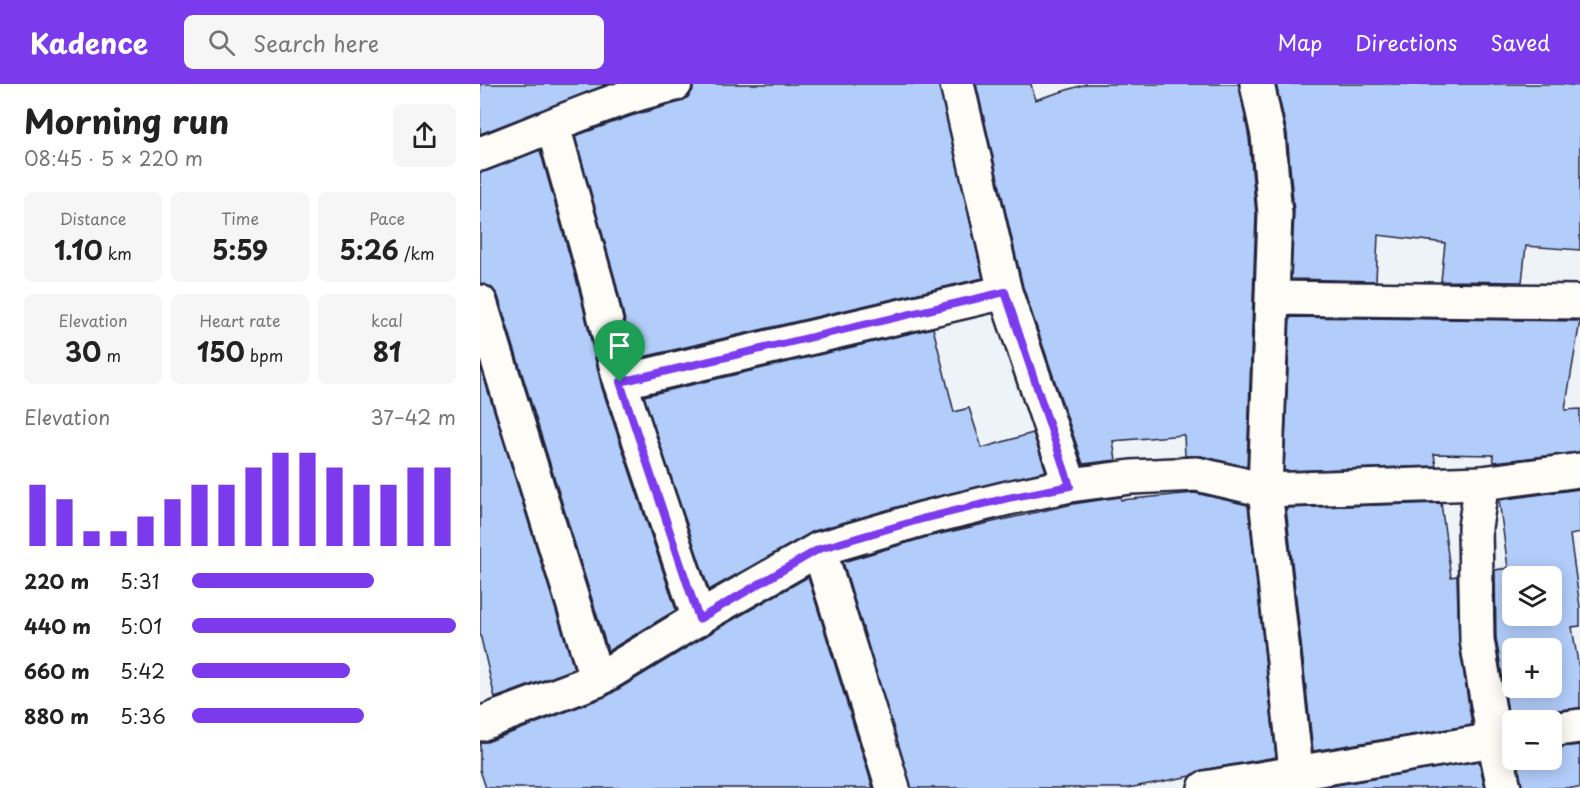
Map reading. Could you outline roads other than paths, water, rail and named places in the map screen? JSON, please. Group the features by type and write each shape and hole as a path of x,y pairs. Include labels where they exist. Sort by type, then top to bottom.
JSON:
{"street":[{"path":"480,154 553,126 590,97 675,84"},
{"path":"957,84 1005,292 1070,486"},
{"path":"1257,84 1268,135 1275,214 1265,490 1297,780"},
{"path":"553,126 597,284 620,382 699,619"},
{"path":"620,382 1005,292"},
{"path":"1273,298 1580,302"},
{"path":"480,302 597,680"},
{"path":"480,724 597,680 819,549 922,519 1008,498 1131,477 1197,474 1265,490 1482,483 1580,470"},
{"path":"1482,483 1475,527 1477,640 1502,734"},
{"path":"819,549 893,788"},
{"path":"1562,728 1580,726"},
{"path":"1205,788 1297,780 1502,738"},
{"path":"1504,770 1504,788"}]}
